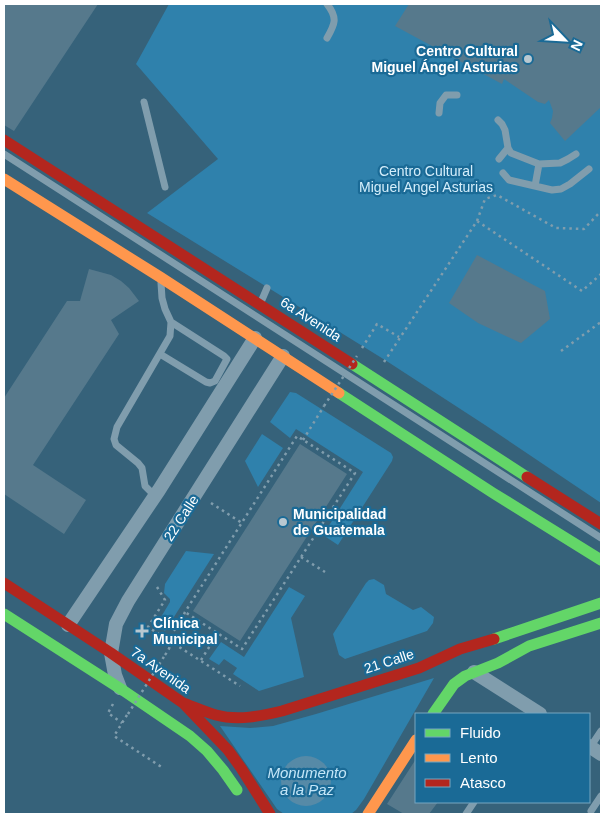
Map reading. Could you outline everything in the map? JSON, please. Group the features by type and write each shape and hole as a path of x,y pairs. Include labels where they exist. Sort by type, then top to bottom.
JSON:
{"main road":[{"name":"6a Avenida","path":"4,140 601,524"},
{"path":"4,179 160,277 493,493 601,560"},
{"name":"7a Avenida","path":"4,583 183,703 228,750 270,814"},
{"name":"21 Calle","path":"183,703 224,717 244,718 262,716 419,668 460,649 601,604"},
{"path":"4,614 190,736 207,751 223,770 243,799"},
{"path":"481,658 529,646 601,623"},
{"path":"433,713 454,684 465,676 498,663 529,646"},
{"path":"419,668 456,662"},
{"path":"368,814 415,742"}],"street":[{"path":"68,625 155,496 254,338"},
{"name":"22 Calle","path":"120,689 112,673 111,653 116,624 128,601 283,356"},
{"path":"474,672 538,713"}],"lane":[{"path":"327,4 334,13 335,19 334,26 327,38"},
{"path":"439,113 440,103 446,94 457,95"},
{"path":"144,102 165,187"},
{"path":"498,120 505,130 508,148 511,153 539,164 560,163 576,154"},
{"path":"499,159 508,148"},
{"path":"4,154 601,538"},
{"path":"534,186 539,164"},
{"path":"503,173 509,180 552,190 561,189 570,184 589,169"},
{"path":"155,496 145,486 142,468 116,445 114,439 116,427 170,336 171,322 162,298 160,277"},
{"path":"260,304 267,288"},
{"path":"160,354 210,383 215,381 227,359 171,322"},
{"path":"592,749 601,731"},
{"path":"591,811 601,796"},
{"path":"466,814 473,803"}],"path":[{"path":"385,360 476,221 485,199 497,195 556,228 584,229 601,211"},
{"path":"476,221 582,291 601,274"},
{"path":"561,352 601,322"},
{"path":"361,349 378,324 400,338"},
{"path":"303,440 357,356"},
{"path":"163,768 114,736 170,648 172,634 185,612 298,436 355,473 242,649 185,612"},
{"path":"211,503 242,523"},
{"path":"301,558 325,572"},
{"path":"157,587 165,600 148,627 240,686"},
{"path":"201,660 218,633"},
{"path":"114,702 108,714 122,723"}],"green space":[{"name":"Centro Cultural Miguel Angel Asturias","path":"169,4 601,4 601,503 385,360 147,213 218,159 136,64"},
{"path":"290,392 296,393 391,453 393,457 338,545 323,535 363,472 296,429 290,438 270,422"},
{"path":"262,434 283,448 258,487 245,461"},
{"path":"186,551 214,554 165,631 159,627 164,619 161,617 170,602 170,599 164,593 165,584"},
{"path":"374,579 384,585 386,594 413,610 421,607 434,617 433,623 427,631 345,659 339,655 333,634 366,583"},
{"path":"289,587 305,596 291,618 304,677 259,691 233,674 237,668 224,659 219,665 209,659 221,642 244,657"},
{"path":"434,678 364,799 351,814 284,814 277,809 220,726 250,728 273,726"}],"water":[{"name":"Monumento a la Paz","path":"301,756 311,756 324,763 331,776 331,786 324,799 311,806 301,806 292,802 285,795 281,786 281,776 285,767 292,760"}],"building":[{"path":"4,4 98,4 14,131 4,125"},
{"name":"Centro Cultural Miguel Ángel Asturias","path":"409,4 601,4 601,107 565,141 550,123 553,111 549,100 545,104 538,102 504,79 502,84 395,26"},
{"path":"477,255 545,291 550,319 521,343 478,323 449,303"},
{"path":"89,269 111,275 121,281 139,301 111,320 119,334 33,465 86,500 64,534 4,494 4,398 67,301 80,301"},
{"name":"Municipalidad de Guatemala","path":"300,444 347,474 240,641 193,611"},
{"path":"415,761 415,803 437,803 429,814 404,814 387,804"}],"traffic: fast":[{"path":"352,364 527,477"},
{"path":"339,393 493,493 601,560"},
{"path":"494,639 601,603"},
{"path":"4,614 190,736 207,751 237,790"},
{"path":"434,713 454,684 465,676 498,663 529,646 601,623"}],"traffic: slow":[{"path":"4,179 339,393"},
{"path":"368,814 415,742"}],"traffic: jam":[{"path":"4,140 352,364"},
{"path":"527,477 601,524"},
{"path":"4,583 183,703 228,750 270,814"},
{"path":"183,703 224,717 241,718 266,715 419,668 460,649 494,639"}],"place":[{"name":"Centro Cultural Miguel Ángel Asturias","path":"528,59"},
{"name":"Municipalidad de Guatemala","path":"283,522"},
{"name":"Clínica Municipal","path":"142,631"}]}
